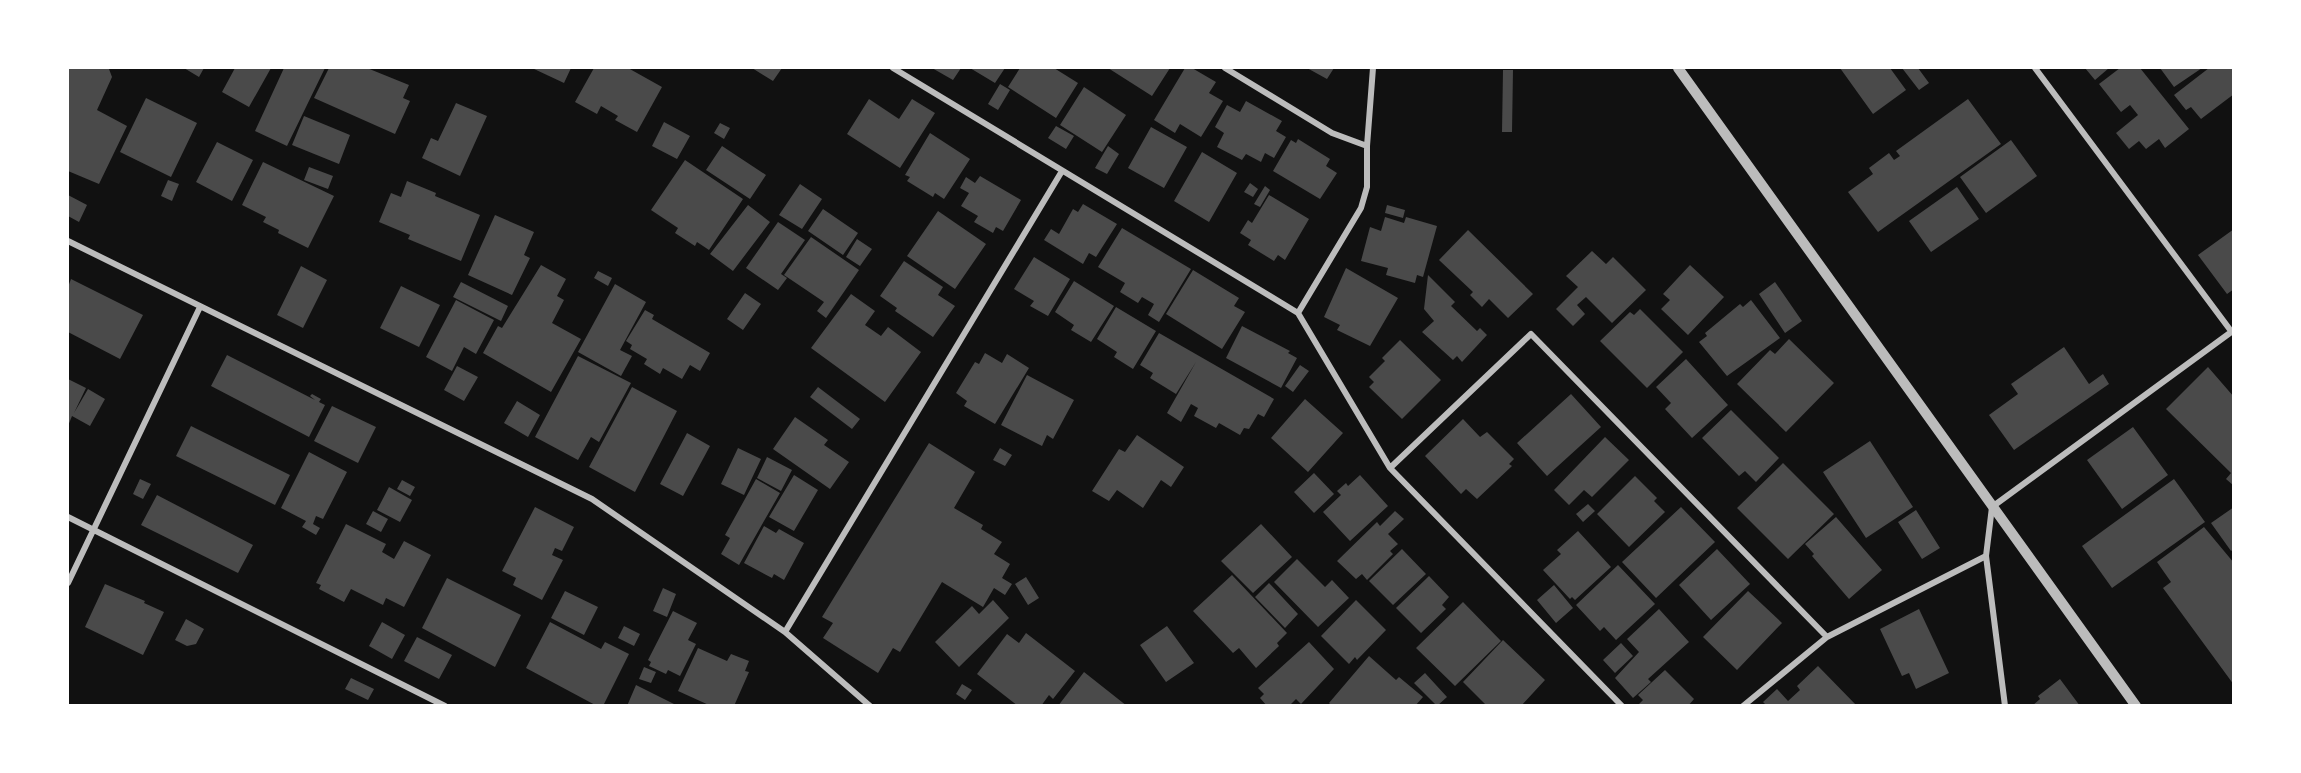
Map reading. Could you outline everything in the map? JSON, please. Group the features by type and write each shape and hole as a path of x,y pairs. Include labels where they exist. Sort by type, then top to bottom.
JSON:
{"street":[{"path":"893,68 1298,313 1389,468 1622,705"},
{"path":"1226,68 1332,133 1367,146"},
{"path":"1298,313 1361,208 1367,187 1367,146 1373,68"},
{"path":"1678,68 2136,705"},
{"path":"2005,705 1986,556 1992,507 2232,332 2034,68"},
{"path":"785,632 1062,171"},
{"path":"68,241 592,499 785,632 870,705"},
{"path":"68,583 200,307"},
{"path":"1389,468 1531,334 1827,637"},
{"path":"68,517 445,705"},
{"path":"1743,705 1827,637 1986,556"}],"building":[{"path":"68,68 109,69 112,77 97,110 127,126 99,184 68,171"},
{"path":"184,68 204,68 199,77"},
{"path":"235,68 271,68 249,107 222,92"},
{"path":"284,68 325,68 287,146 255,131"},
{"path":"329,68 367,68 409,85 403,98 410,101 395,134 314,98"},
{"path":"532,68 571,68 564,83"},
{"path":"594,68 628,68 662,87 637,132 615,120 618,116 601,106 597,114 575,102"},
{"path":"752,68 782,68 773,81"},
{"path":"932,68 961,68 953,80"},
{"path":"970,68 1005,68 995,83"},
{"path":"1020,68 1054,68 1078,83 1056,118 1008,87"},
{"path":"1108,68 1170,68 1152,96"},
{"path":"1185,68 1192,68 1216,82 1209,93 1223,101 1201,137 1180,124 1175,133 1154,120"},
{"path":"1307,68 1334,68 1327,79"},
{"path":"1840,68 1890,68 1906,90 1873,114"},
{"path":"1902,68 1918,68 1929,83 1919,90"},
{"path":"2085,68 2109,68 2095,80"},
{"path":"2120,68 2140,68 2189,129 2165,148 2159,139 2146,149 2139,141 2129,149 2116,133 2138,115 2130,105 2121,112 2099,84"},
{"path":"2160,68 2202,68 2174,87"},
{"path":"2209,68 2234,68 2234,94 2201,119 2191,107 2186,110 2174,95"},
{"path":"1503,70 1513,70 1512,132 1502,132"},
{"path":"1000,84 1010,90 998,110 988,104"},
{"path":"1084,87 1126,115 1102,152 1060,125"},
{"path":"146,98 197,123 171,177 120,152"},
{"path":"869,99 899,119 912,99 935,113 900,168 847,134"},
{"path":"1968,99 2001,144 1878,232 1848,192 1873,174 1869,168 1889,153 1894,160 1900,156 1896,151"},
{"path":"1246,101 1282,121 1276,131 1286,137 1274,158 1265,153 1261,162 1246,154 1242,160 1217,147 1224,133 1215,127 1227,105 1240,112"},
{"path":"456,103 487,116 460,176 422,158 431,138 438,141"},
{"path":"304,116 350,135 339,164 292,145"},
{"path":"664,122 690,136 677,159 652,146"},
{"path":"720,123 730,128 724,139 714,133"},
{"path":"1056,126 1074,136 1066,149 1048,138"},
{"path":"1151,127 1187,147 1164,188 1128,168"},
{"path":"930,133 970,159 944,199 935,193 933,197 907,181 910,177 905,175"},
{"path":"1298,139 1330,159 1326,166 1337,173 1320,199 1273,171 1291,140 1296,143"},
{"path":"2011,140 2037,176 1986,213 1960,177"},
{"path":"217,142 253,160 232,201 196,182"},
{"path":"722,146 766,175 750,199 706,170"},
{"path":"1108,146 1119,154 1107,174 1095,168"},
{"path":"1202,152 1237,173 1209,222 1174,201"},
{"path":"685,160 743,199 709,250 697,242 695,246 675,233 678,228 651,210"},
{"path":"263,162 334,196 308,248 278,233 279,230 263,222 266,217 242,205"},
{"path":"309,167 333,176 328,189 304,180"},
{"path":"980,176 1021,200 1003,231 996,227 993,233 974,222 978,216 961,206 969,193 960,188 966,177 975,183"},
{"path":"168,180 179,184 172,201 161,196"},
{"path":"407,181 480,215 461,261 408,239 410,235 379,222 391,193 401,197"},
{"path":"1250,183 1258,189 1253,197 1244,192"},
{"path":"800,184 822,199 802,229 779,215"},
{"path":"1265,186 1270,190 1260,207 1254,204"},
{"path":"1957,187 1979,219 1931,252 1909,221"},
{"path":"68,195 87,205 79,222 68,216"},
{"path":"1269,195 1309,219 1285,260 1278,255 1274,261 1248,245 1251,240 1240,233 1248,220 1252,223"},
{"path":"1083,204 1117,224 1096,257 1089,253 1083,264 1044,240 1051,229 1059,234 1073,209 1078,212"},
{"path":"748,205 770,222 733,271 710,254"},
{"path":"1387,205 1405,210 1403,218 1385,213"},
{"path":"823,209 858,233 843,255 808,231"},
{"path":"938,211 986,244 955,289 907,256"},
{"path":"495,215 534,232 524,255 530,258 512,295 468,275"},
{"path":"1385,217 1404,223 1406,217 1437,226 1423,277 1417,275 1415,283 1386,275 1388,268 1361,261 1370,227 1381,231"},
{"path":"778,222 805,240 781,274 787,278 778,290 746,268"},
{"path":"1122,228 1191,269 1159,322 1148,315 1154,304 1142,297 1138,303 1120,292 1125,283 1098,267"},
{"path":"2234,229 2234,289 2227,294 2198,255"},
{"path":"1468,230 1533,294 1508,318 1489,299 1482,307 1470,295 1473,292 1439,260"},
{"path":"811,237 859,270 826,318 817,311 824,302 784,275"},
{"path":"857,239 872,249 860,266 846,257"},
{"path":"1592,251 1606,264 1613,257 1646,290 1612,323 1586,297 1577,305 1585,314 1573,326 1556,309 1578,287 1566,276"},
{"path":"1034,257 1070,279 1048,316 1030,306 1034,301 1014,289"},
{"path":"904,261 943,287 938,295 955,306 933,337 895,311 897,308 880,296"},
{"path":"541,265 566,279 557,296 564,300 552,323 581,339 551,392 483,353 498,326 502,328"},
{"path":"1690,265 1724,297 1688,335 1661,309 1670,300 1663,294"},
{"path":"301,266 327,280 303,328 277,315"},
{"path":"1346,268 1398,298 1370,346 1337,330 1340,325 1324,317"},
{"path":"1193,270 1239,298 1234,306 1245,312 1222,349 1166,314"},
{"path":"598,271 612,278 608,286 594,278"},
{"path":"1428,275 1455,302 1451,306 1477,331 1480,328 1487,335 1462,362 1457,356 1453,360 1422,332 1434,321 1424,309"},
{"path":"71,279 143,315 120,359 68,332 68,287"},
{"path":"1074,281 1114,306 1091,342 1071,330 1074,325 1055,312"},
{"path":"461,282 508,306 501,321 453,297"},
{"path":"1775,282 1802,321 1785,333 1759,294"},
{"path":"615,284 646,302 620,350 632,356 621,376 578,352"},
{"path":"401,286 440,305 419,347 380,328"},
{"path":"745,293 761,304 743,330 727,319"},
{"path":"851,294 875,311 865,325 881,336 888,327 921,352 885,402 811,348"},
{"path":"456,300 494,320 476,354 464,347 452,371 426,357"},
{"path":"1751,300 1780,338 1727,376 1699,342 1707,336 1705,333 1740,304 1743,307"},
{"path":"1116,307 1156,331 1133,369 1114,357 1117,352 1097,339"},
{"path":"1640,309 1683,352 1647,388 1600,341 1630,312 1634,315"},
{"path":"645,310 654,315 652,319 710,353 700,371 690,365 682,379 663,368 660,374 644,364 647,359 630,349 632,345 626,341"},
{"path":"1242,326 1290,351 1288,353 1297,358 1281,388 1226,358"},
{"path":"1159,333 1274,399 1264,417 1258,414 1249,429 1244,428 1240,435 1219,423 1216,428 1194,416 1198,408 1191,404 1181,422 1167,413 1196,362 1176,394 1150,378 1153,373 1140,365"},
{"path":"1789,339 1834,383 1786,432 1737,384 1770,350 1775,354"},
{"path":"1400,340 1441,380 1402,419 1369,387 1374,382 1369,377 1385,361 1382,358"},
{"path":"2064,347 2089,384 2103,374 2109,384 2014,450 1989,415 2018,394 2011,384"},
{"path":"985,353 1002,363 1007,354 1029,368 995,424 964,406 967,401 956,393 975,362 979,364"},
{"path":"227,355 315,400 310,396 312,394 321,399 319,402 325,405 309,437 211,386"},
{"path":"578,356 631,383 599,442 591,437 578,460 535,437"},
{"path":"1686,359 1728,405 1692,438 1665,409 1671,403 1656,387"},
{"path":"1300,365 1309,371 1293,392 1285,386"},
{"path":"457,366 478,377 464,401 444,390"},
{"path":"2208,367 2234,397 2234,486 2226,479 2231,473 2166,409"},
{"path":"1027,375 1074,400 1053,439 1047,435 1042,446 1001,425"},
{"path":"68,379 86,388 74,413 88,389 105,399 90,426 72,416 68,426"},
{"path":"632,387 677,411 635,492 589,467"},
{"path":"818,387 860,419 852,429 810,397"},
{"path":"1571,394 1601,427 1547,476 1517,443"},
{"path":"1305,399 1343,433 1308,472 1271,438"},
{"path":"517,401 540,415 528,437 504,423"},
{"path":"332,406 376,427 358,463 314,441"},
{"path":"1731,410 1779,458 1756,482 1745,471 1739,476 1702,438"},
{"path":"795,417 828,440 824,445 849,462 830,489 773,449"},
{"path":"1463,419 1480,437 1487,432 1514,459 1509,464 1512,466 1477,499 1466,489 1461,494 1425,456"},
{"path":"191,426 290,475 275,505 176,456"},
{"path":"2133,427 2168,475 2122,509 2087,460"},
{"path":"687,433 710,446 683,496 660,484"},
{"path":"1137,435 1184,467 1171,487 1161,480 1143,508 1117,490 1109,501 1092,491 1119,449 1125,452"},
{"path":"1605,437 1629,460 1592,497 1584,490 1569,505 1554,490"},
{"path":"1870,441 1913,507 1866,538 1823,472"},
{"path":"929,443 975,472 954,508 983,525 981,529 1002,542 994,554 1010,564 1002,578 1012,584 1005,595 994,588 983,607 942,582 900,652 893,648 878,673 823,638 833,623 822,617"},
{"path":"738,448 761,459 744,495 721,484"},
{"path":"1000,448 1012,455 1005,466 993,460"},
{"path":"309,452 347,472 323,519 316,516 313,524 320,528 316,535 302,527 306,521 281,508"},
{"path":"767,457 792,470 781,491 757,478"},
{"path":"1783,463 1834,514 1788,559 1737,508"},
{"path":"1314,473 1334,494 1314,513 1294,492"},
{"path":"794,475 818,490 794,531 769,517"},
{"path":"1360,475 1388,506 1350,541 1323,512 1341,495 1337,491 1346,483 1348,486"},
{"path":"1635,476 1657,498 1654,501 1665,512 1629,547 1597,514"},
{"path":"140,479 151,484 143,499 133,494"},
{"path":"756,479 780,493 739,565 721,554 730,538 725,535"},
{"path":"2174,479 2205,522 2112,588 2082,546"},
{"path":"402,480 415,487 410,496 397,489"},
{"path":"389,487 412,500 400,522 377,510"},
{"path":"157,495 253,545 238,573 141,525"},
{"path":"1588,504 1595,511 1583,522 1576,514"},
{"path":"535,507 574,527 562,551 555,548 552,555 563,560 542,600 513,585 516,578 502,571"},
{"path":"1681,507 1715,542 1656,598 1622,562"},
{"path":"2234,507 2234,549 2231,551 2211,523"},
{"path":"1916,510 1940,548 1922,559 1898,522"},
{"path":"373,511 388,519 381,532 366,524"},
{"path":"1395,511 1404,519 1388,534 1398,544 1390,551 1393,554 1367,580 1362,574 1356,579 1337,561 1377,522 1380,526"},
{"path":"1836,517 1882,570 1849,599 1812,556 1814,554 1805,544"},
{"path":"346,524 386,544 382,552 394,559 404,541 431,555 404,607 386,598 383,605 351,589 344,602 319,589 321,585 316,583"},
{"path":"1261,524 1292,557 1253,593 1221,561"},
{"path":"764,526 776,533 779,529 804,543 784,580 774,574 772,578 744,563"},
{"path":"2204,527 2234,563 2234,685 2163,588 2171,582 2157,562"},
{"path":"1578,531 1611,567 1575,600 1572,597 1570,599 1543,570 1561,554 1557,550"},
{"path":"1402,549 1426,574 1393,605 1369,581"},
{"path":"1717,549 1750,584 1711,620 1679,585"},
{"path":"1297,559 1325,587 1332,580 1349,598 1318,627 1274,582"},
{"path":"1618,565 1655,604 1616,640 1604,627 1600,631 1576,605"},
{"path":"1232,575 1287,633 1277,643 1279,646 1256,668 1239,648 1233,653 1193,611"},
{"path":"1429,576 1449,597 1442,605 1446,609 1421,633 1396,608"},
{"path":"1026,577 1039,598 1028,605 1015,584"},
{"path":"447,578 521,615 495,667 422,628"},
{"path":"1269,583 1298,614 1285,628 1255,597"},
{"path":"105,584 164,612 143,655 85,627"},
{"path":"1554,585 1573,608 1556,623 1537,600"},
{"path":"663,588 676,594 667,617 653,611"},
{"path":"565,591 598,607 584,635 551,618"},
{"path":"1748,591 1782,623 1737,670 1703,637"},
{"path":"993,600 1009,618 959,667 935,642 972,606 979,614"},
{"path":"1356,600 1386,630 1357,660 1355,657 1349,664 1321,636"},
{"path":"1463,602 1501,641 1455,686 1416,648"},
{"path":"1659,609 1689,642 1648,679 1651,682 1633,698 1615,678 1639,652 1627,639"},
{"path":"1919,609 1949,673 1916,689 1909,673 1902,676 1880,629"},
{"path":"673,611 697,623 688,640 696,644 680,676 668,670 666,674 649,666 651,662 648,660"},
{"path":"186,619 204,629 196,644 187,646 175,640"},
{"path":"382,622 405,635 392,659 369,646"},
{"path":"550,622 601,649 605,642 629,654 603,706 597,706 526,668"},
{"path":"624,626 640,634 634,646 618,638"},
{"path":"1167,626 1194,663 1166,682 1140,645"},
{"path":"1026,633 1075,671 1053,699 1049,695 1041,706 1018,706 977,674 1007,634 1019,643"},
{"path":"417,637 452,655 439,679 404,661"},
{"path":"1503,640 1545,680 1521,706 1487,706 1463,682"},
{"path":"1309,642 1334,669 1301,704 1296,699 1289,706 1267,706 1260,698 1264,694 1258,688"},
{"path":"1621,643 1633,656 1615,673 1603,660"},
{"path":"698,648 727,661 731,654 749,661 745,671 749,672 734,706 711,706 678,691"},
{"path":"1369,656 1396,680 1399,677 1423,697 1415,706 1332,706 1329,703"},
{"path":"1818,666 1857,706 1767,706 1763,702 1777,689 1788,701 1800,690 1797,686"},
{"path":"644,667 656,672 651,683 639,679"},
{"path":"1665,670 1694,699 1688,706 1637,706 1643,700 1638,695"},
{"path":"1084,672 1127,706 1058,706"},
{"path":"1425,673 1447,697 1437,706 1414,683"},
{"path":"351,678 374,689 368,700 345,689"},
{"path":"2060,679 2080,706 2032,706 2040,699 2038,696"},
{"path":"962,684 972,690 965,700 956,694"},
{"path":"636,685 678,706 627,706"}]}
